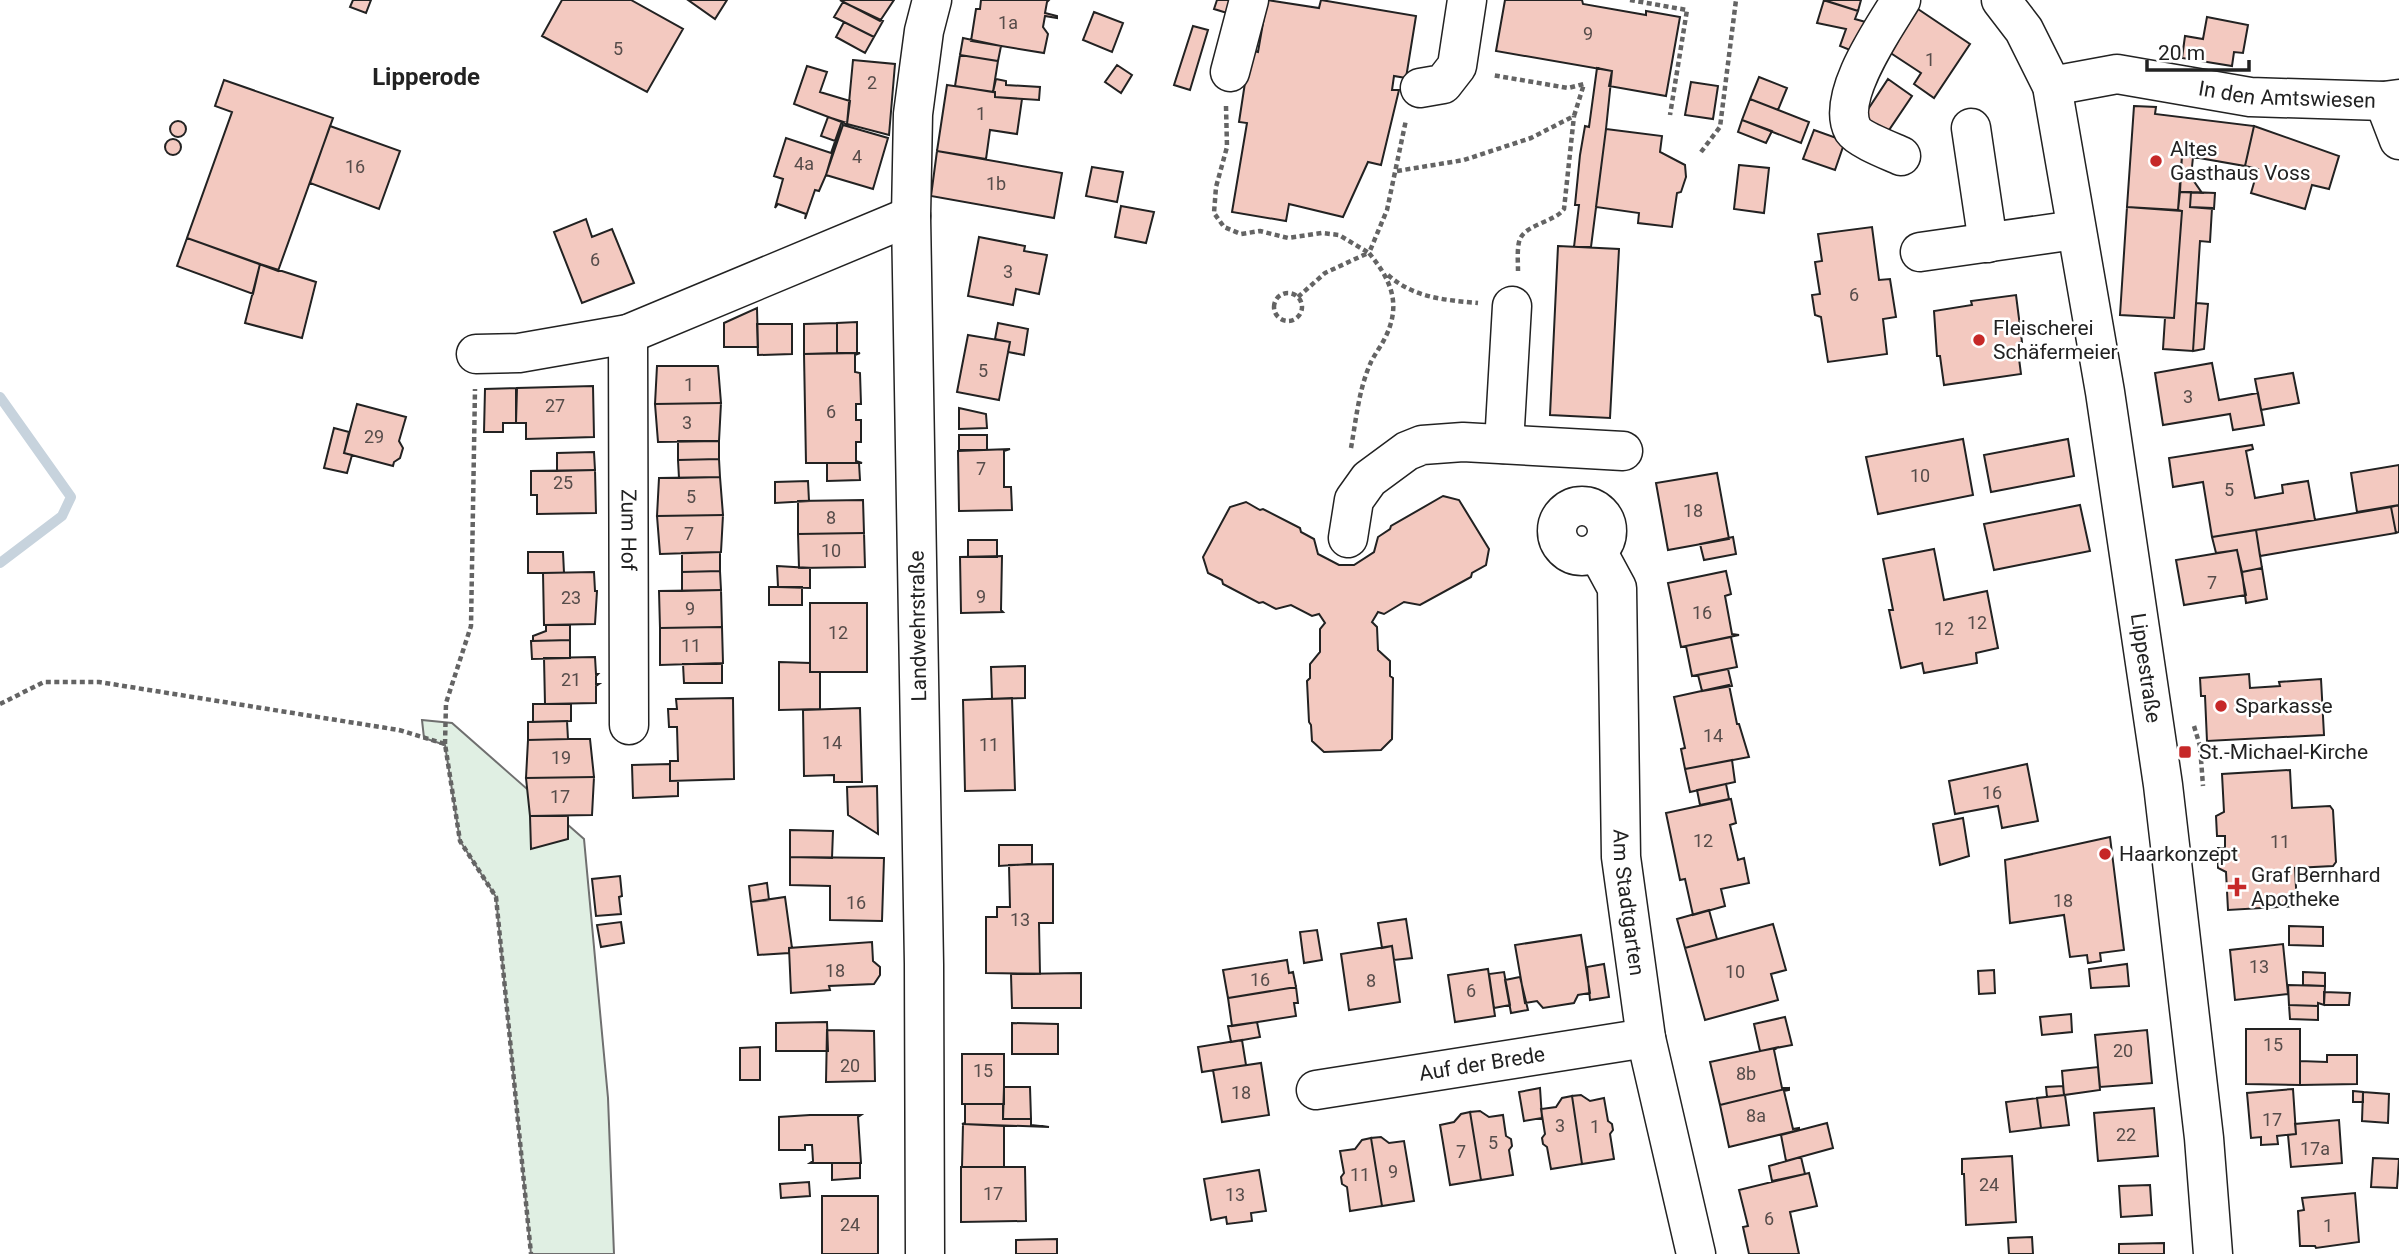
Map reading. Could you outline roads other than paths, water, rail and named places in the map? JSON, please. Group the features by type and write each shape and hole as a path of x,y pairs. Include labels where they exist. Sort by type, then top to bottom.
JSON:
{"street":[{"name":"Landwehrstraße","path":"925,1254 923,936 911,216 913,114 924,31 932,0"},
{"path":"1230,72 1249,0"},
{"path":"1420,89 1443,85 1457,66 1467,0"},
{"path":"1901,0 1859,73 1854,85 1851,116 1852,128 1858,135 1901,156"},
{"name":"Lippestraße","path":"2001,0 2024,30 2052,86 2105,392 2159,750 2204,1138 2213,1254"},
{"name":"In den Amtswiesen","path":"2052,86 2117,74 2250,97 2391,101"},
{"path":"2391,101 2399,140"},
{"path":"1971,128 1989,243"},
{"path":"476,354 519,353 628,334 911,216"},
{"path":"1920,252 2075,230"},
{"path":"1504,444 1512,306"},
{"name":"Zum Hof","path":"628,334 629,725"},
{"path":"1348,538 1354,500 1369,479 1391,461 1422,445 1463,442 1623,451"},
{"name":"Am Stadtgarten","path":"1597,551 1616,588 1621,857 1646,1038 1696,1254"},
{"name":"Auf der Brede","path":"1316,1090 1646,1038"}],"waterway":[{"path":"0,397 71,497 62,516 0,563"}],"place":[{"name":"Altes Gasthaus Voss","path":"2156,161"},
{"name":"Fleischerei Schäfermeier","path":"1979,340"},
{"name":"Sparkasse","path":"2221,706"},
{"name":"St.-Michael-Kirche","path":"2185,752"},
{"name":"Haarkonzept","path":"2105,854"},
{"name":"Graf Bernhard Apotheke","path":"2237,887"}],"district":[{"name":"Lipperode","path":"426,77"}]}
